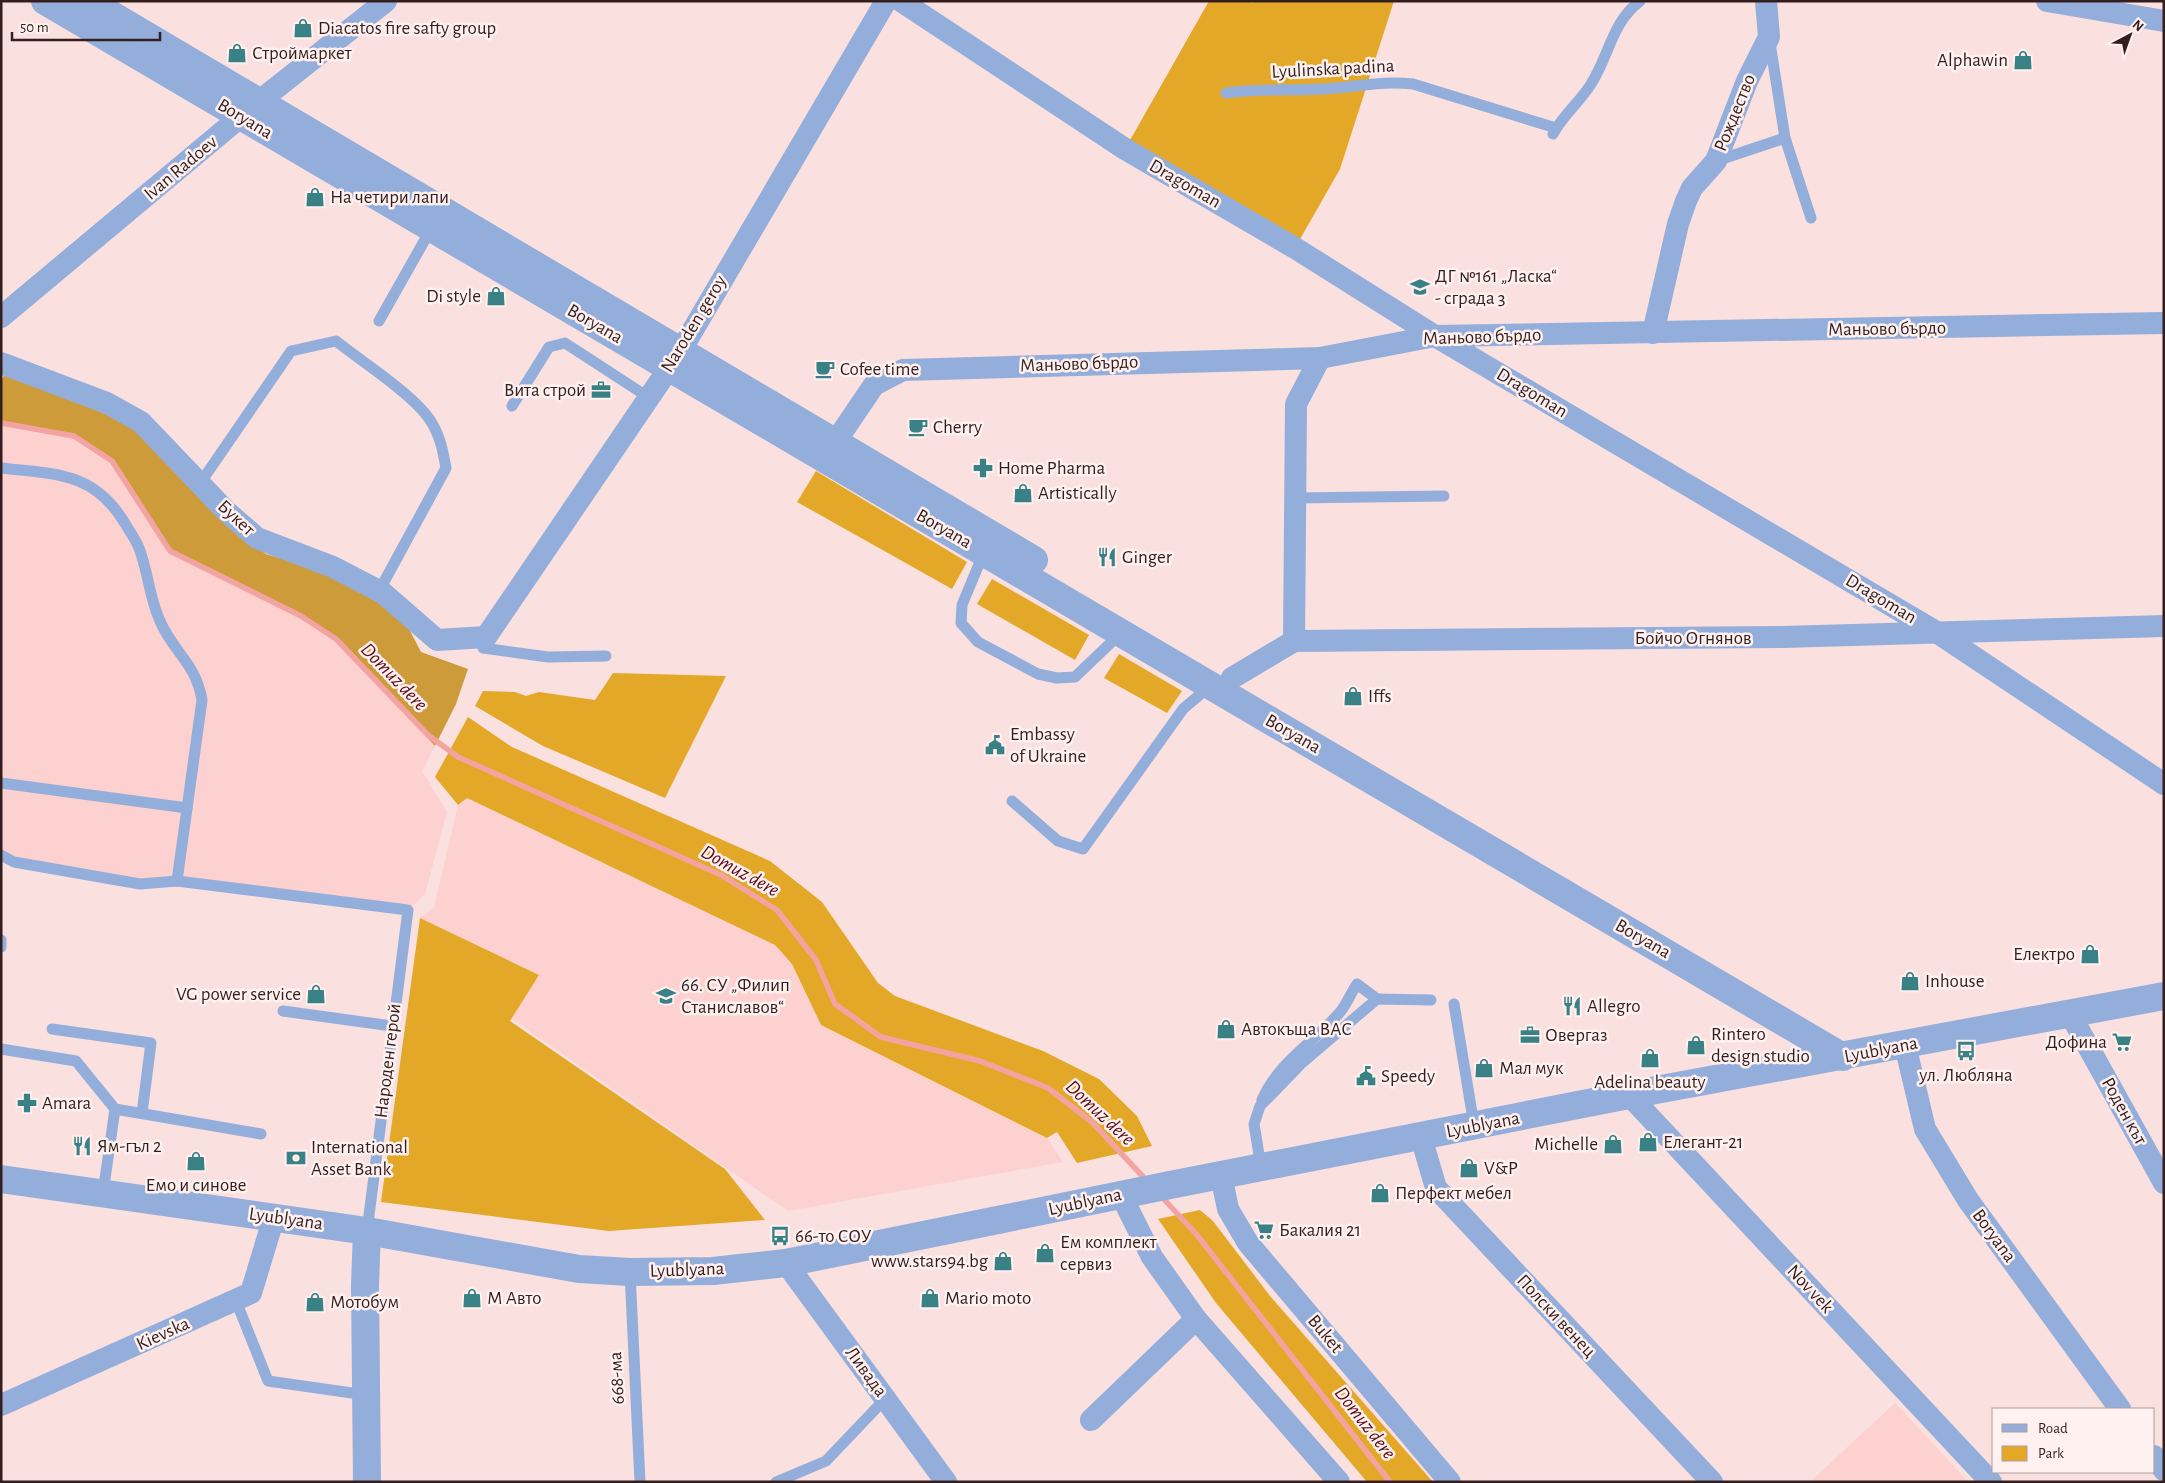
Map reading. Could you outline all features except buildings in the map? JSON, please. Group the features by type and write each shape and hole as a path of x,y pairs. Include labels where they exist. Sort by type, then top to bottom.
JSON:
{"street":[{"name":"Boryana","path":"45,1 250,110 674,359 984,552 1122,633 1222,681"},
{"name":"Boryana","path":"88,1 431,229 674,359 836,441 1222,681 1855,1055"},
{"name":"Ivan Radoev","path":"1,317 250,110 386,1"},
{"name":"Naroden geroy","path":"485,643 674,359 886,1"},
{"name":"Dragoman","path":"901,1 1125,149 1295,248 1435,336 1938,633 2164,784"},
{"path":"1766,1 1769,37"},
{"path":"2047,1 2164,21"},
{"name":"Рождество","path":"1653,334 1678,224 1692,188 1716,161 1748,81 1769,37"},
{"name":"Маньово бърдо","path":"836,441 874,385 903,370 1320,358 1435,336 1653,334 2164,323"},
{"path":"1222,681 1294,641 1296,404 1320,358"},
{"name":"Букет","path":"1,363 107,403 142,422 201,482 227,512 257,538 333,567 379,591 437,640 485,643"},
{"name":"Бойчо Огнянов","path":"1294,641 1763,638 2164,626"},
{"name":"Lyublyana","path":"1,1179 367,1230 579,1269 630,1272 713,1271 786,1263 1170,1184 1474,1127 1629,1095 1855,1055 2164,996"},
{"name":"Роден кът","path":"2070,1014 2164,1182"},
{"name":"Boryana","path":"1905,1045 1925,1129 1968,1200 2119,1408"},
{"name":"Nov vek","path":"1629,1095 1991,1482"},
{"name":"Полски венец","path":"1421,1137 1436,1188 1712,1482"},
{"name":"Buket","path":"1221,1175 1228,1209 1248,1243 1450,1482"},
{"path":"1127,1193 1152,1257 1196,1319 1339,1482"},
{"name":"Kievska","path":"1,1405 251,1293 274,1217"},
{"name":"Народен герой","path":"367,1230 365,1285 367,1482"},
{"name":"Ливада","path":"786,1263 946,1482"},
{"path":"1090,1420 1196,1319"},
{"path":"2155,1457 2164,1470"}],"lane":[{"name":"Lyulinska padina","path":"1226,93 1245,90 1319,89 1395,82 1404,83 1554,131 1591,84 1617,27 1640,1"},
{"path":"1769,37 1785,138 1811,218"},
{"path":"1716,161 1785,138"},
{"path":"379,321 431,229"},
{"path":"201,482 291,351 336,341 412,401 430,420 442,445 446,468 379,591"},
{"path":"512,406 549,347 565,343 648,397"},
{"path":"1,468 53,474 86,484 102,494 112,504 138,546 156,612 161,623 194,671 200,685 202,700 177,881 140,884 14,862 1,855"},
{"path":"1294,498 1444,496"},
{"path":"984,552 962,605 960,623 978,642 1038,674 1057,678 1075,677 1122,633"},
{"path":"485,643 548,657 606,656"},
{"path":"1012,801 1058,841 1083,849 1183,708 1222,681"},
{"path":"1,783 187,808"},
{"name":"Народен герой","path":"177,881 408,910 367,1230"},
{"path":"1,940 1,947"},
{"path":"1261,1167 1254,1124 1269,1083 1341,1010 1357,984 1377,999 1431,1000"},
{"path":"1260,1106 1303,1062 1377,999"},
{"path":"1454,1004 1474,1127"},
{"path":"283,1011 392,1026"},
{"path":"52,1029 151,1043 142,1114"},
{"path":"1,1049 76,1061 115,1109 261,1134"},
{"path":"103,1193 115,1109"},
{"name":"668-ма","path":"630,1272 640,1482"},
{"path":"236,1301 268,1381 366,1395"},
{"path":"776,1482 826,1461 885,1399"}],"shaded area":[{"path":"6,372 138,428 229,528 266,554 328,573 381,599 407,625 421,652 468,669 456,704 435,746 336,639 301,616 170,551 112,461 74,436 1,423 1,381"},
{"path":"1,423 74,436 112,461 170,551 301,616 336,639 435,746 422,771 447,812 425,894 408,910 177,881 140,884 1,855"},
{"name":"66. СУ „Филип Станиславов“","path":"467,798 775,945 792,964 821,1025 1047,1138 1063,1162 788,1211 511,1018 539,975 420,918 434,907 458,805"},
{"path":"1895,1403 1968,1482 1810,1482"}],"green space":[{"path":"1209,1 1248,1 1252,3 1253,1 1394,1 1340,169 1295,248 1125,149"},
{"path":"816,471 967,562 952,589 797,502"},
{"path":"992,579 1089,635 1075,660 977,604"},
{"path":"1119,654 1182,691 1167,713 1104,678"},
{"path":"613,673 726,676 665,798 543,746 475,706 483,691 515,692 526,696 539,692 595,700"},
{"path":"468,717 512,747 770,861 822,902 878,983 895,996 1043,1051 1099,1079 1137,1116 1152,1146 1077,1163 1057,1132 1047,1138 821,1025 792,964 775,945 467,798 458,805 435,777"},
{"path":"420,918 539,975 510,1021 725,1169 765,1220 609,1231 381,1202"},
{"path":"1200,1210 1213,1221 1270,1296 1433,1482 1367,1482 1216,1303 1158,1219"}],"waterway":[{"name":"Domuz dere","path":"1,423 74,436 112,461 170,551 301,616 336,639 428,735 458,757 721,875 777,910 816,960 835,1004 881,1037 980,1061 1048,1088 1092,1122 1147,1181"},
{"name":"Domuz dere","path":"1160,1195 1197,1235 1390,1482"}],"place":[{"name":"Diacatos fire safty group","path":"303,28"},
{"name":"Строймаркет","path":"237,53"},
{"name":"Alphawin","path":"2023,60"},
{"name":"На четири лапи","path":"315,197"},
{"name":"ДГ №161 „Ласка“ - сграда 3","path":"1420,287"},
{"name":"Di style","path":"496,296"},
{"name":"Cofee time","path":"825,369"},
{"name":"Вита строй","path":"601,390"},
{"name":"Cherry","path":"918,427"},
{"name":"Home Pharma","path":"983,468"},
{"name":"Artistically","path":"1023,493"},
{"name":"Ginger","path":"1107,557"},
{"name":"Iffs","path":"1353,696"},
{"name":"Embassy of Ukraine","path":"995,745"},
{"name":"Електро","path":"2090,954"},
{"name":"Inhouse","path":"1910,981"},
{"name":"VG power service","path":"316,994"},
{"name":"66. СУ „Филип Станиславов“","path":"666,996"},
{"name":"Allegro","path":"1572,1006"},
{"name":"Автокъща ВАС","path":"1226,1029"},
{"name":"Овергаз","path":"1530,1035"},
{"name":"Дофина","path":"2122,1042"},
{"name":"Rintero design studio","path":"1696,1045"},
{"name":"ул. Любляна","path":"1966,1051"},
{"name":"Adelina beauty","path":"1650,1058"},
{"name":"Мал мук","path":"1484,1068"},
{"name":"Speedy","path":"1366,1076"},
{"name":"Amara","path":"27,1103"},
{"name":"Елегант-21","path":"1648,1142"},
{"name":"Michelle","path":"1613,1144"},
{"name":"Ям-гъл 2","path":"82,1146"},
{"name":"International Asset Bank","path":"296,1158"},
{"name":"Емо и синове","path":"196,1161"},
{"name":"V&P","path":"1469,1168"},
{"name":"Перфект мебел","path":"1380,1193"},
{"name":"Бакалия 21","path":"1264,1230"},
{"name":"66-то СОУ","path":"780,1236"},
{"name":"Ем комплект сервиз","path":"1045,1253"},
{"name":"www.stars94.bg","path":"1003,1261"},
{"name":"М Авто","path":"472,1298"},
{"name":"Mario moto","path":"930,1298"},
{"name":"Мотобум","path":"315,1302"}]}
